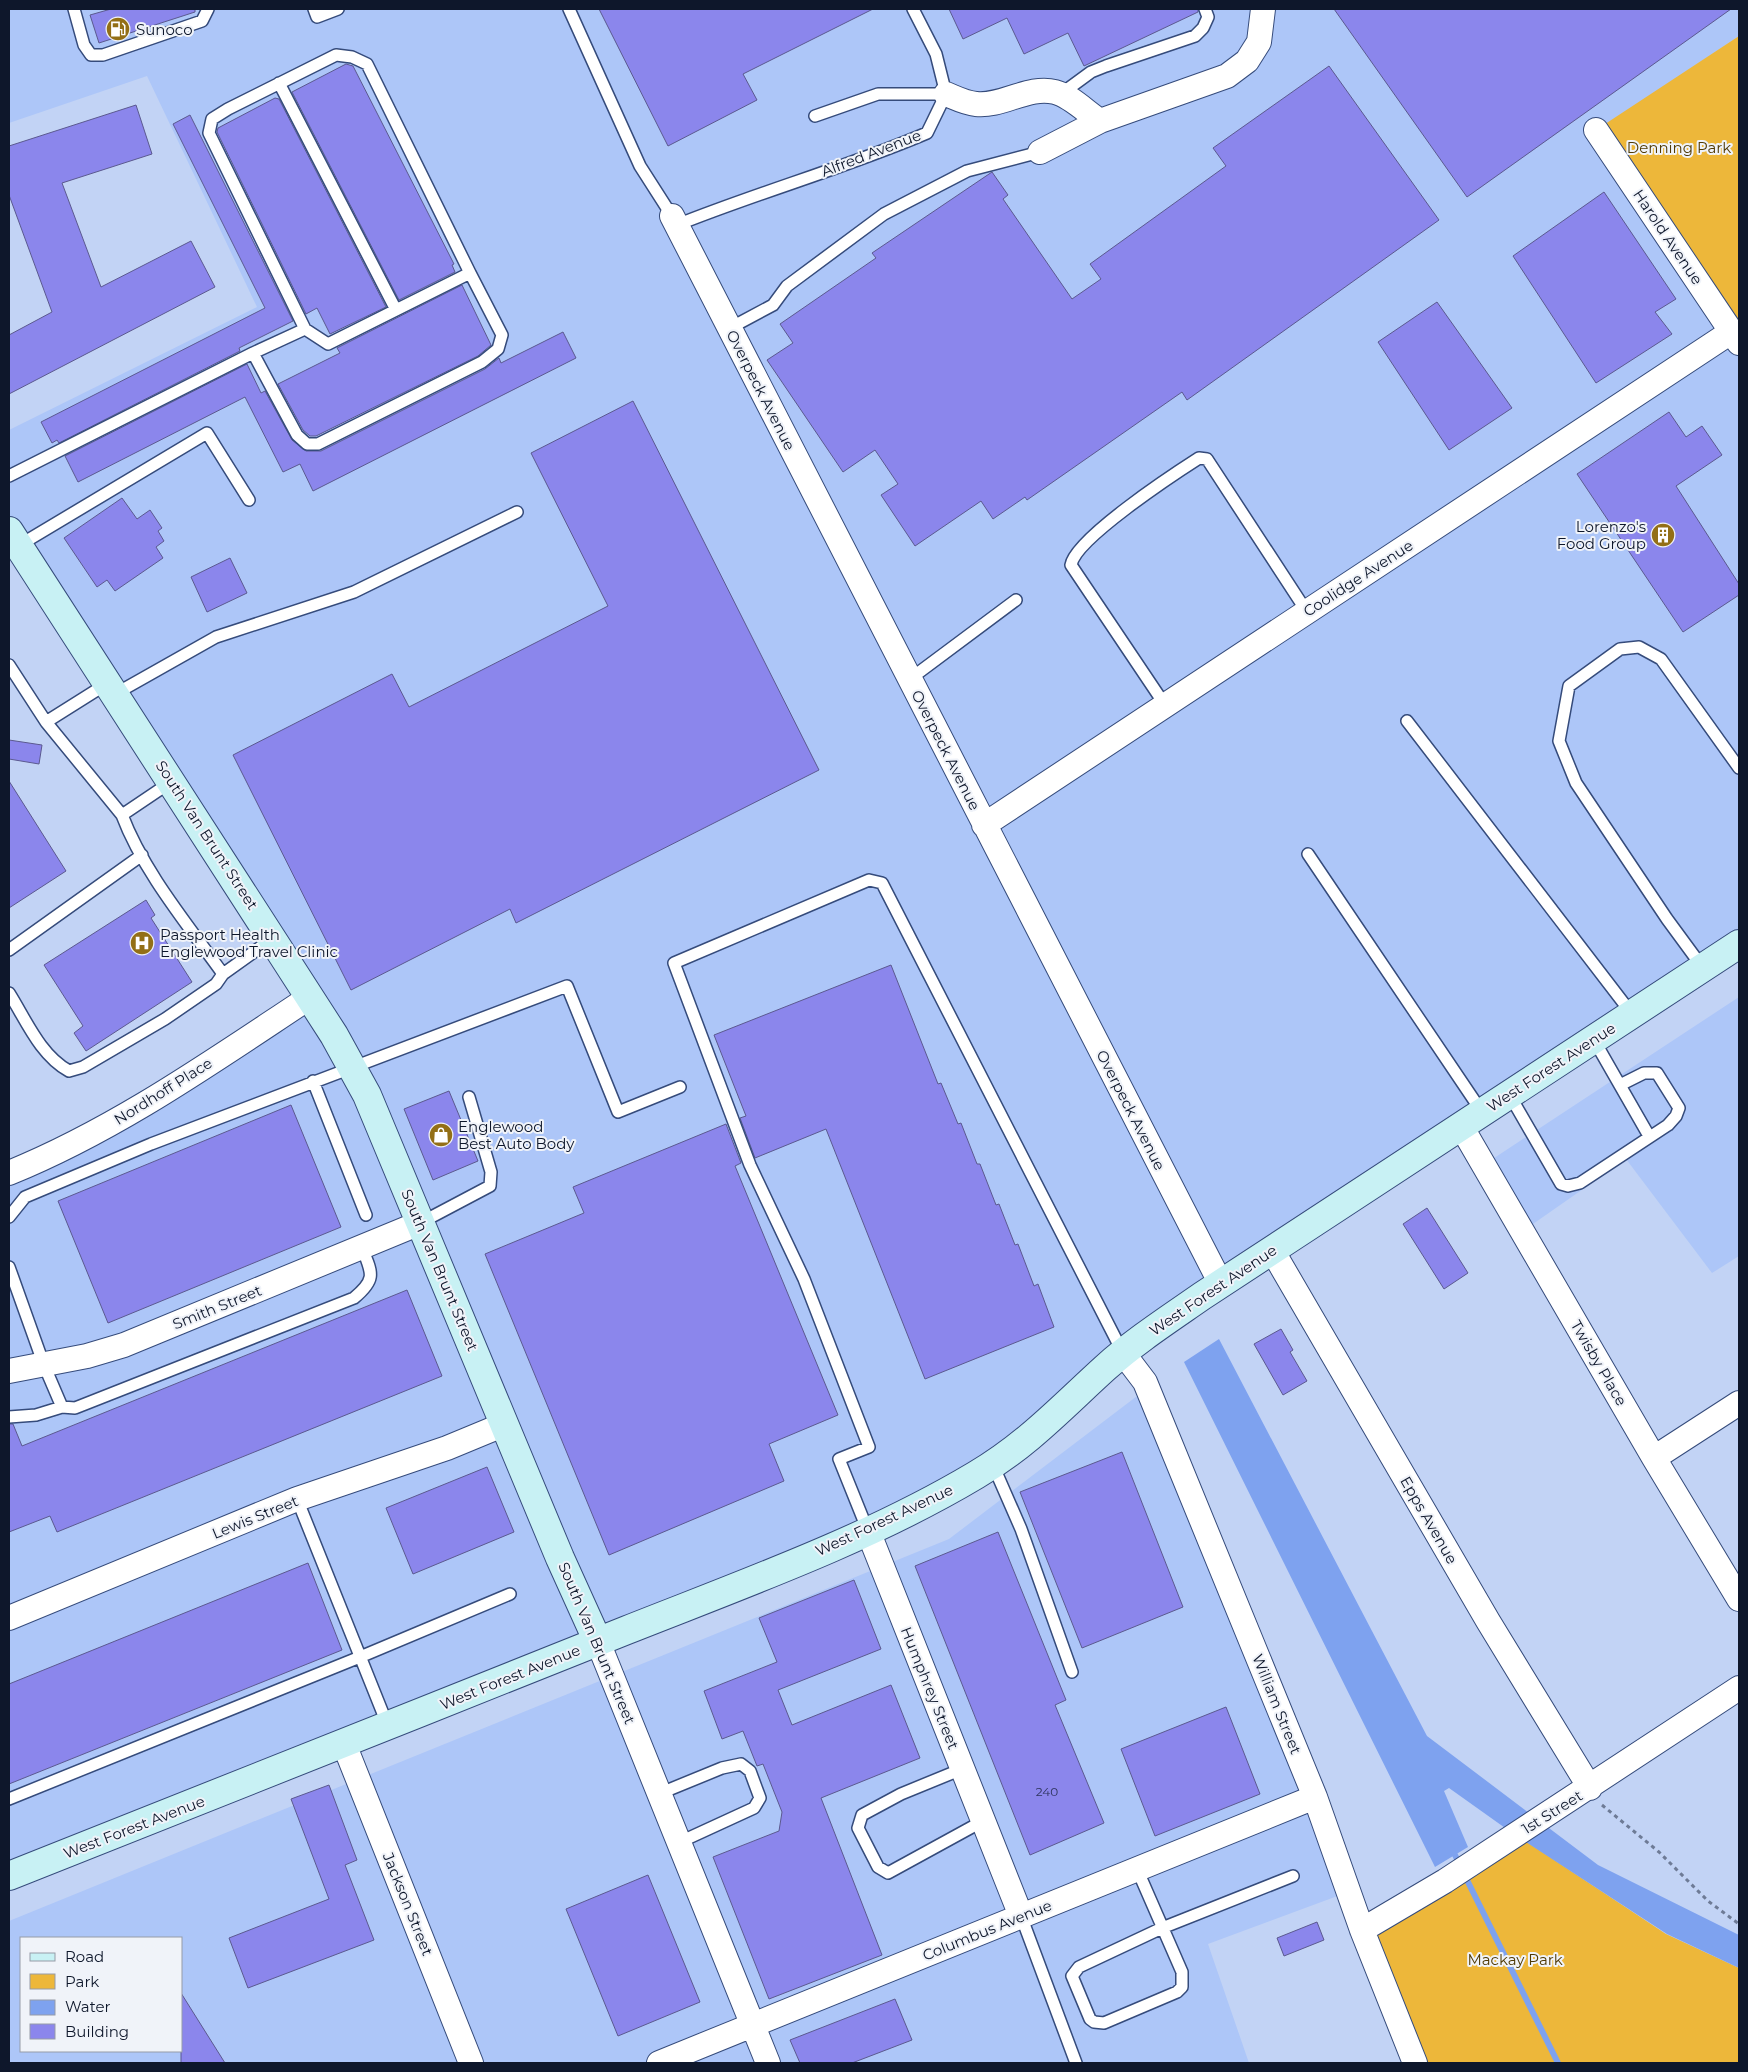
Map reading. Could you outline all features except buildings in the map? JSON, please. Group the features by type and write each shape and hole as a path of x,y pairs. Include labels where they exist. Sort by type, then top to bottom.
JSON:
{"street":[{"path":"1040,152 1100,121 1218,81 1247,60 1259,42 1263,9"},
{"path":"946,94 976,104 1004,101 1036,92 1055,92 1061,94 1100,121"},
{"name":"Harold Avenue","path":"1596,130 1735,338"},
{"name":"Overpeck Avenue","path":"674,220 984,825 1211,1290"},
{"name":"Coolidge Avenue","path":"984,825 1307,612 1735,338"},
{"name":"South Van Brunt Street","path":"14,538 273,938 353,1066 661,1793 768,2063"},
{"name":"West Forest Avenue","path":"11,1872 344,1744 598,1642 868,1531 912,1511 994,1465 1046,1425 1123,1353 1144,1336 1211,1290 1739,944"},
{"name":"Nordhoff Place","path":"9,1173 41,1160 111,1124 310,997"},
{"name":"Twisby Place","path":"1471,1119 1654,1458 1739,1598"},
{"name":"Smith Street","path":"9,1371 44,1365 124,1344 420,1223"},
{"name":"Epps Avenue","path":"1272,1250 1488,1621 1590,1788"},
{"name":"William Street","path":"1123,1353 1145,1382 1315,1797 1362,1930 1415,2063"},
{"path":"1654,1458 1739,1402"},
{"name":"Lewis Street","path":"9,1618 297,1499 447,1448 505,1424"},
{"name":"Humphrey Street","path":"868,1531 1021,1916"},
{"name":"1st Street","path":"1362,1930 1445,1881 1590,1788 1739,1688"},
{"name":"Jackson Street","path":"344,1744 471,2063"},
{"name":"Columbus Avenue","path":"659,2063 1315,1797"}],"lane":[{"path":"74,9 84,45 91,54 103,55 202,20 208,9"},
{"path":"314,9 317,17 338,9"},
{"path":"570,9 640,166 674,220"},
{"path":"815,116 878,94 946,94 936,54 913,9"},
{"path":"1061,94 1091,72 1195,36 1203,28 1208,17 1205,9"},
{"path":"253,353 297,435 307,444 318,444 482,362 498,349 502,335 367,64 352,57 336,55 212,119 209,133 306,329 328,344 470,273"},
{"path":"280,83 396,310"},
{"name":"Alfred Avenue","path":"674,220 736,202 875,155 926,134 946,94"},
{"path":"730,328 772,305 787,286 884,214 966,171 1040,152"},
{"path":"9,476 253,353 306,329"},
{"path":"14,538 207,434 249,500"},
{"path":"1165,705 1071,566 1072,559 1140,497 1199,458 1207,459 1307,612"},
{"path":"46,722 216,637 354,592 517,512"},
{"path":"910,679 1016,600"},
{"path":"1703,968 1666,919 1576,784 1559,741 1569,686 1620,649 1639,647 1661,659 1739,768"},
{"path":"9,665 46,722 122,815 129,832 168,898 223,974"},
{"path":"1407,720 1632,1014"},
{"path":"122,815 172,781"},
{"path":"1308,854 1471,1119"},
{"path":"9,950 142,855"},
{"name":"Humphrey Street","path":"868,1531 839,1459 869,1447 804,1279 750,1165 674,963 869,880 882,882 1123,1353"},
{"path":"9,993 40,1045 56,1064 69,1071 83,1067 165,1019 216,984 223,974 273,938"},
{"path":"9,1217 25,1197 151,1144 567,986 618,1112 680,1087"},
{"path":"1594,1039 1649,1136"},
{"path":"1510,1094 1561,1184 1568,1186 1580,1183 1668,1124 1676,1116 1679,1108 1657,1073 1644,1073 1620,1086"},
{"path":"314,1081 366,1215"},
{"path":"420,1223 490,1186 491,1172 469,1097"},
{"path":"9,1417 36,1415 62,1407 75,1408 354,1298 368,1286 372,1273 362,1248"},
{"path":"9,1267 44,1365 62,1407"},
{"path":"994,1465 1021,1529 1072,1672"},
{"path":"297,1499 388,1726"},
{"path":"9,1799 360,1657 510,1594"},
{"path":"661,1793 722,1768 741,1764 750,1771 760,1798 754,1808 680,1842"},
{"path":"962,1769 901,1794 862,1815 858,1828 878,1867 888,1873 983,1821"},
{"path":"1137,1869 1162,1928 1182,1972 1182,1987 1177,1992 1104,2023 1094,2022 1090,2019 1073,1982 1072,1976 1074,1972 1090,1961 1162,1928 1293,1876"},
{"path":"1021,1916 1076,2063"}],"path":[{"path":"1590,1788 1602,1806 1659,1852 1708,1901 1739,1924"}],"shaded area":[{"path":"9,9 1739,9 1739,36 1597,131 1739,343 1739,944 1221,1284 979,1474 9,1876 9,1173 310,997 9,531 9,430 257,307 147,76 9,123"},
{"path":"1739,997 1739,1256 1712,1273 1626,1159 1520,1233 1479,1168"},
{"path":"1149,1387 1351,1891 1208,1944 1249,2063 9,2063 9,1921 949,1539"}],"green space":[{"name":"Denning Park","path":"1739,36 1739,343 1596,130"},
{"name":"Mackay Park","path":"1524,1840 1666,1934 1739,1968 1739,2063 1418,2063 1366,1929"}],"water":[{"path":"1219,1339 1427,1736 1598,1865 1739,1935 1739,1968 1667,1934 1515,1835 1449,1788 1444,1791 1468,1847 1435,1867 1184,1362"}],"waterway":[{"path":"1455,1855 1460,1865"},
{"path":"1464,1874 1558,2063"}],"place":[{"name":"Sunoco","path":"118,29"},
{"name":"Lorenzo's Food Group","path":"1663,535"},
{"name":"Passport Health Englewood Travel Clinic","path":"142,943"},
{"name":"Englewood Best Auto Body","path":"441,1135"}]}
